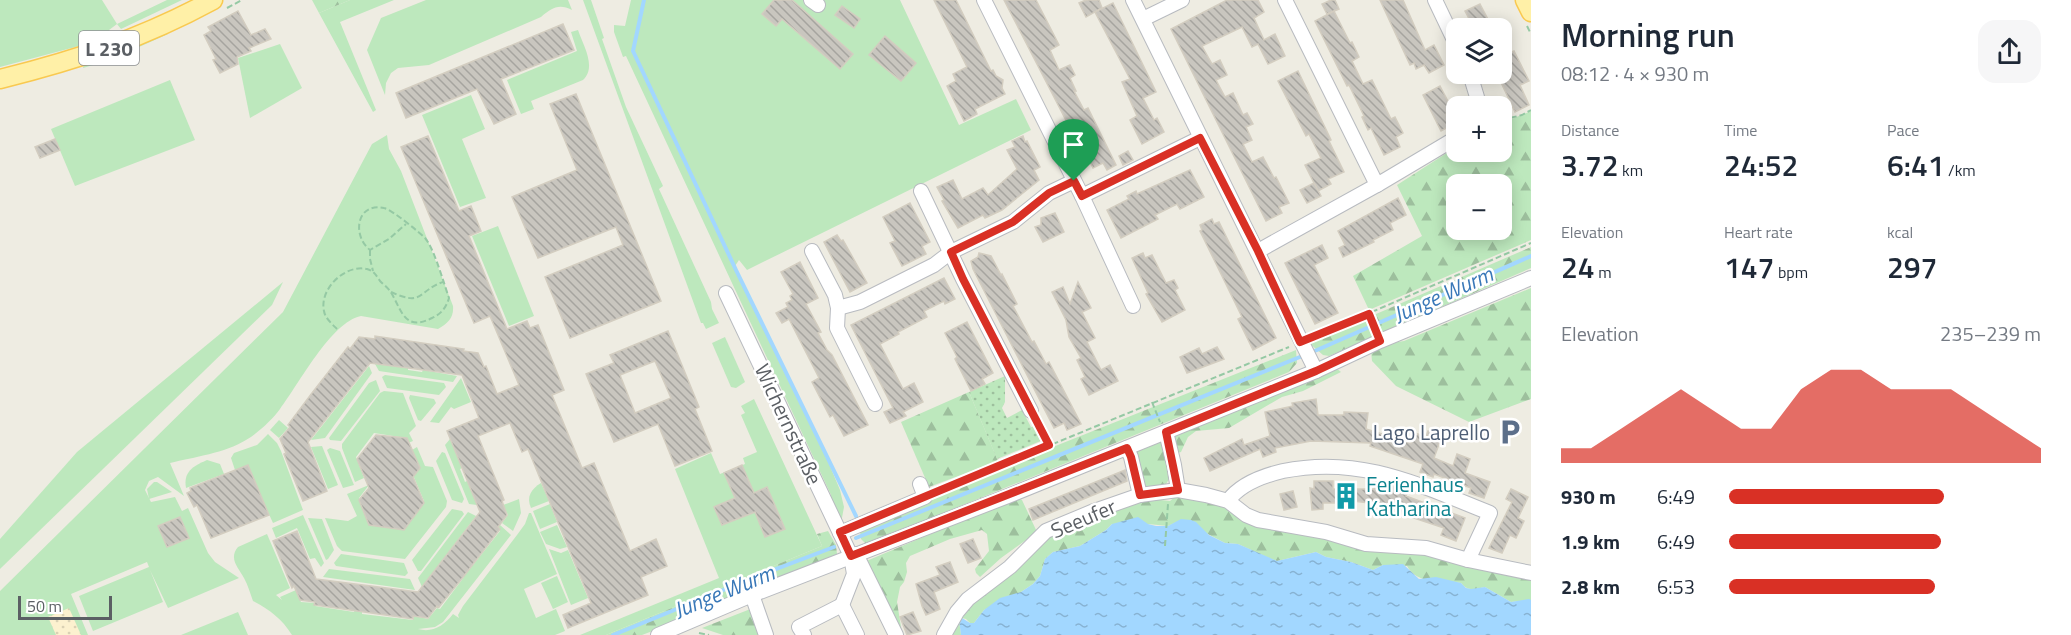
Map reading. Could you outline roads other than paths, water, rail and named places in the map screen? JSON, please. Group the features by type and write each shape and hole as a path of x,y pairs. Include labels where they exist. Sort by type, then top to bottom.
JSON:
{"main road":[{"name":"L 230","path":"0,79 119,45 213,0"},
{"path":"1525,0 1531,12"}],"street":[{"path":"984,0 1082,196 1133,306"},
{"path":"1133,0 1316,371"},
{"path":"1143,19 1182,0"},
{"path":"1285,0 1377,185"},
{"path":"1435,0 1446,23"},
{"path":"1082,196 1200,138"},
{"path":"1258,251 1446,144"},
{"path":"838,309 860,302 934,265 951,252 1013,222 1049,193 1074,181"},
{"path":"921,191 1031,411"},
{"path":"812,251 835,295 838,309 837,328 874,404"},
{"path":"658,635 752,595 831,566 1127,448 1163,427 1316,371 1380,341 1531,278"},
{"name":"Wichernstraße","path":"726,292 840,532 896,635"},
{"path":"1163,427 1178,490"},
{"path":"1127,448 1140,495"},
{"path":"1228,501 1243,486 1274,473 1312,466 1334,465 1371,471 1414,483 1490,513 1468,560"},
{"path":"840,532 923,490"},
{"name":"Seeufer","path":"944,635 957,612 968,599 1010,567 1046,531 1140,495 1178,490 1228,501 1237,509 1258,520 1326,532 1373,545 1426,548 1468,560 1531,573"},
{"path":"804,635 800,627 842,605 854,574 854,555"},
{"path":"752,595 766,635"},
{"path":"842,605 857,635"}],"water":[{"path":"1138,517 1156,526 1168,526 1181,519 1191,520 1209,535 1225,543 1238,544 1277,561 1316,552 1373,570 1383,565 1403,564 1419,579 1436,577 1461,583 1466,588 1485,587 1511,602 1529,599 1531,600 1531,635 961,635 959,620 962,618 974,623 984,610 1000,598 1021,592 1033,584 1040,576 1045,559 1053,552 1080,546 1112,524"}],"waterway":[{"path":"644,0 633,51 736,270 856,516"},
{"name":"Junge Wurm","path":"856,538 1317,350 1531,256"},
{"name":"Junge Wurm","path":"613,635 834,547"}],"place":[{"name":"Lago Laprello","path":"1510,432"},
{"name":"Ferienhaus Katharina","path":"1346,496"}]}
